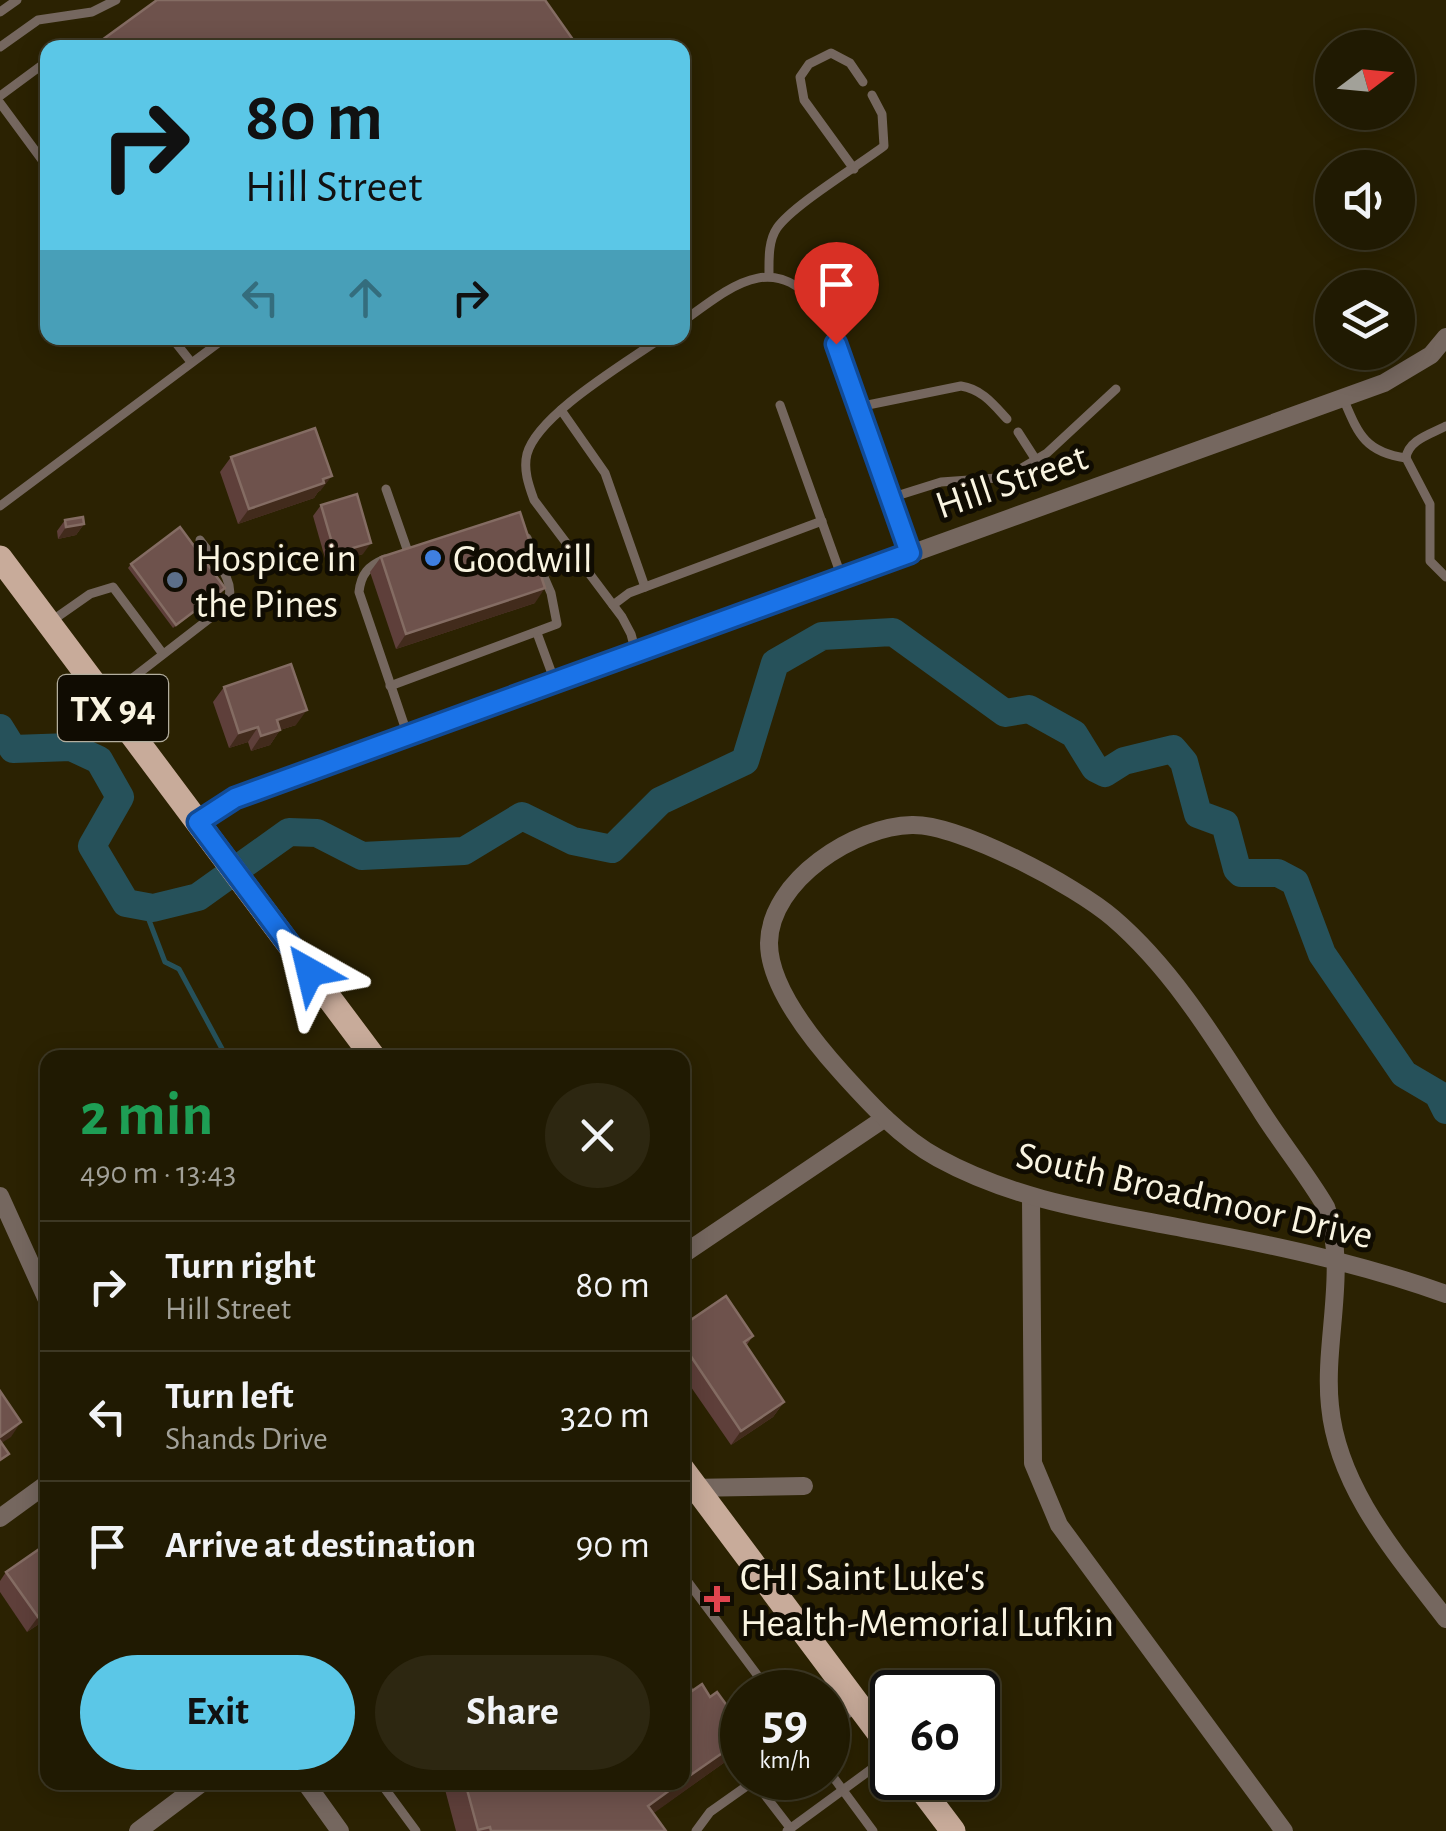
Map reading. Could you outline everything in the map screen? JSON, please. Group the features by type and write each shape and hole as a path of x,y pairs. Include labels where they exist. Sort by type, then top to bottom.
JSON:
{"main road":[{"name":"TX 94","path":"0,558 368,1050"},
{"path":"690,1486 870,1721"},
{"path":"930,1800 953,1831"}],"street":[{"name":"Hill Street","path":"198,822 235,798 1343,398 1384,382 1431,355 1446,337"},
{"name":"South Broadmoor Drive","path":"1446,1294 1334,1258 1031,1198 934,1156 885,1118 829,1058 798,1015 781,986 769,942 782,901 826,854 846,843 911,824 948,829 1081,897 1110,915 1148,952 1183,996 1316,1191 1330,1219 1334,1258 1330,1405 1339,1454 1365,1509 1446,1620"},
{"path":"690,1251 885,1118"},
{"path":"0,1196 40,1267"},
{"path":"1031,1198 1033,1463 1040,1486 1059,1525 1284,1831"},
{"path":"690,1482 804,1486"},
{"path":"0,1518 40,1489"},
{"path":"138,1831 192,1790"},
{"path":"311,1790 340,1831"}],"lane":[{"path":"0,12 17,0"},
{"path":"0,47 38,20 92,12 116,0"},
{"path":"854,169 804,100 800,77 808,64 831,53 850,62 864,82"},
{"path":"0,96 40,66"},
{"path":"769,275 775,230 884,146 882,114 872,95"},
{"path":"0,104 40,157"},
{"path":"690,316 748,279 769,275 810,293 824,313 910,553"},
{"path":"177,345 190,362"},
{"path":"0,506 215,345"},
{"path":"636,653 631,634 613,605 540,508 527,481 526,457 536,434 562,410 650,345"},
{"path":"858,407 961,386 986,396 1008,419"},
{"path":"890,498 941,482 997,478 1036,460 1116,388"},
{"path":"1343,398 1362,438 1389,456 1406,458"},
{"path":"780,404 842,578"},
{"path":"562,410 605,473 645,586"},
{"path":"1446,426 1415,442 1407,450 1406,458 1430,504 1430,562 1446,577"},
{"path":"1018,432 1036,460"},
{"path":"386,489 408,552"},
{"path":"528,514 540,508"},
{"path":"613,605 645,586 822,521"},
{"path":"390,686 554,626 558,620 551,592 525,532"},
{"path":"106,699 226,605 232,594 231,584 200,540"},
{"path":"408,736 359,592 360,581 371,565 426,546"},
{"path":"48,623 90,594 118,589 164,654"},
{"path":"537,633 555,682"},
{"path":"690,1585 754,1670"},
{"path":"690,1693 720,1713"},
{"path":"850,1712 859,1705"},
{"path":"850,1784 870,1769"},
{"path":"386,1790 416,1831"},
{"path":"696,1831 702,1819 728,1800"},
{"path":"770,1800 789,1830 829,1800"},
{"path":"850,1800 873,1831"}],"building":[{"path":"157,0 545,0 573,40 102,40"},
{"path":"315,428 332,476 323,479 324,483 249,509 231,457"},
{"path":"357,494 371,543 335,553 321,505"},
{"path":"520,512 545,588 406,634 381,557"},
{"path":"83,517 84,524 66,527 65,520"},
{"name":"Hospice in the Pines","path":"180,527 225,588 176,625 131,564"},
{"path":"291,664 307,710 277,720 280,730 261,736 258,727 239,733 224,687"},
{"path":"726,1296 753,1336 744,1342 784,1402 741,1431 690,1355 690,1321"},
{"path":"0,1391 21,1422 0,1437"},
{"path":"0,1441 9,1454 0,1460"},
{"path":"40,1549 40,1616 38,1617 6,1572"},
{"path":"702,1684 710,1697 717,1692 720,1696 720,1755 690,1775 690,1692"},
{"path":"467,1790 670,1790 648,1806 666,1831 491,1831 490,1827 478,1830"}],"waterway":[{"path":"0,728 13,749 71,747 99,760 120,797 92,846 126,903 153,908 198,897 289,832 317,833 362,856 464,851 522,816 573,841 612,849 660,801 745,761 775,663 822,636 893,632 1005,713 1029,709 1074,734 1095,768 1105,773 1124,761 1173,749 1184,762 1198,814 1225,824 1237,869 1241,873 1278,873 1295,882 1322,954 1404,1074 1438,1094 1446,1110"},
{"path":"144,907 165,962 179,969 223,1050"}],"place":[{"name":"Goodwill","path":"433,558"},
{"name":"Hospice in the Pines","path":"175,580"},
{"name":"CHI Saint Luke's Health-Memorial Lufkin","path":"717,1599"}],"route":[{"path":"310,972 198,822 235,798 910,553 836,344"}]}
